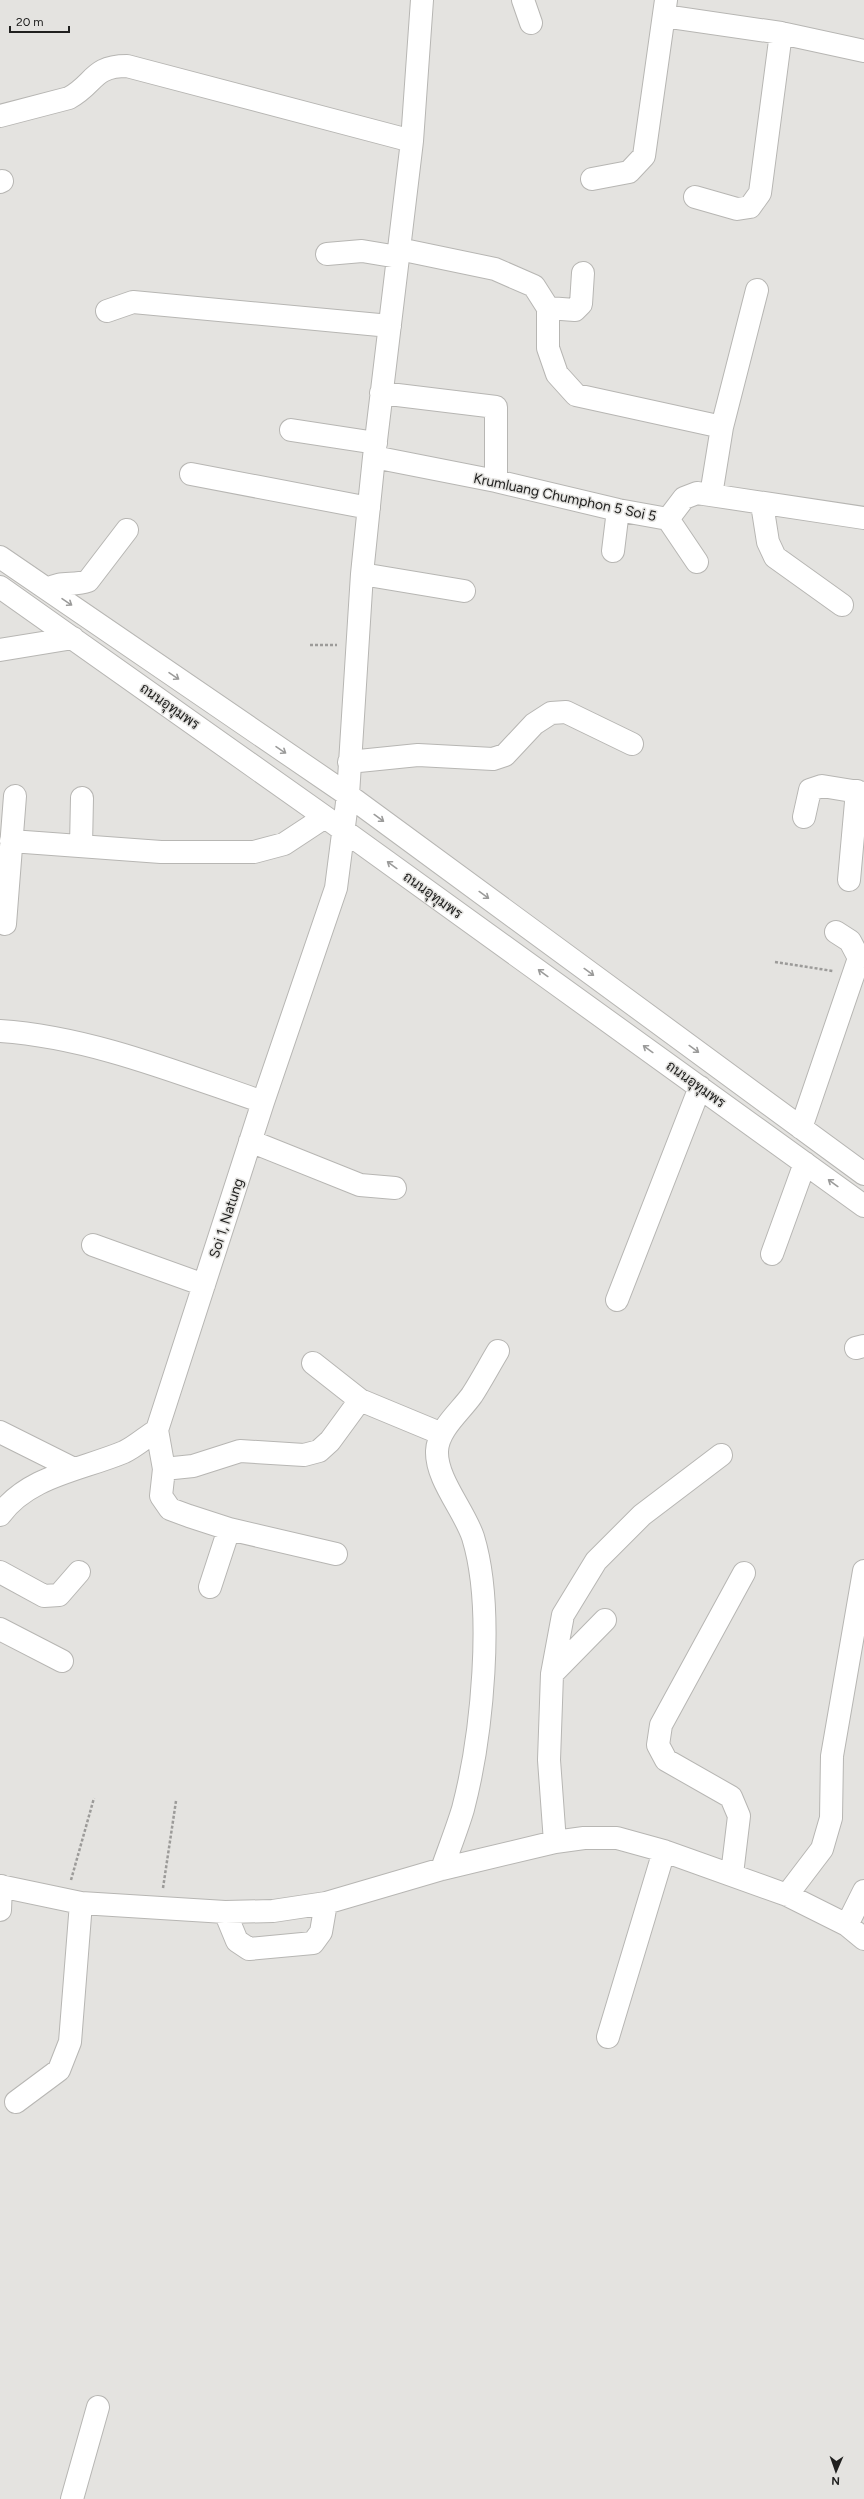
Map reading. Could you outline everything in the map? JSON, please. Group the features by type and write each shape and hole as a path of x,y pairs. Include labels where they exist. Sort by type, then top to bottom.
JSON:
{"street":[{"name":"Soi 1, Natung","path":"157,1430 250,1141 336,888 348,795 362,574 381,393 412,141 422,0"},
{"path":"523,0 532,23"},
{"path":"592,179 628,172 644,156 665,8 864,51"},
{"path":"695,197 737,209 750,207 760,193 781,33"},
{"path":"0,116 69,98 80,93 94,76 102,70 112,66 127,66 412,141"},
{"path":"327,254 362,251 398,253 495,269 534,286 548,308 548,348 557,374 576,395 722,427"},
{"path":"548,308 575,310 581,304 583,272"},
{"path":"712,495 722,427 757,290"},
{"path":"107,311 133,302 390,326"},
{"path":"381,393 496,407 496,481"},
{"name":"Krumluang Chumphon 5 Soi 5","path":"291,430 618,510 668,519 684,498 697,493 762,504 864,518"},
{"path":"191,474 369,508"},
{"path":"762,504 768,542 775,557 842,605"},
{"path":"613,551 618,510"},
{"path":"668,519 697,562"},
{"path":"48,589 56,584 80,584 88,581 126,530"},
{"name":"ถนนอุทุมพร","path":"0,557 348,795 864,1174"},
{"path":"362,574 464,590"},
{"name":"ถนนอุทุมพร","path":"0,586 325,817 864,1206"},
{"path":"0,650 73,638"},
{"path":"350,762 418,755 493,759 505,755 534,724 551,713 566,712 632,744"},
{"path":"804,817 810,790 822,786 860,792 849,880"},
{"path":"5,924 5,864 12,841 15,796"},
{"path":"81,846 82,798"},
{"path":"12,841 161,852 254,852 284,844 325,817"},
{"path":"801,1128 859,963 850,941 836,932"},
{"path":"0,1031 28,1033 128,1056 263,1102"},
{"path":"617,1300 700,1087"},
{"path":"250,1141 360,1185 395,1188"},
{"path":"772,1254 805,1163"},
{"path":"93,1245 204,1285"},
{"path":"442,1869 463,1810 474,1760 484,1633 481,1585 472,1536 439,1466 437,1450 442,1434 471,1396 498,1351"},
{"path":"313,1363 360,1400 442,1434"},
{"path":"164,1469 193,1466 240,1451 304,1455 319,1452 330,1441 360,1400"},
{"path":"0,1516 27,1489 74,1469 125,1452 157,1430 164,1469 161,1496 170,1508 229,1529 336,1554"},
{"path":"0,1432 74,1469"},
{"path":"555,1842 549,1760 552,1674 563,1615 596,1561 642,1515 721,1455"},
{"path":"210,1587 229,1529"},
{"path":"786,1895 822,1849 831,1818 832,1756 864,1571"},
{"path":"0,1572 44,1596 59,1595 79,1572"},
{"path":"732,1874 739,1816 731,1797 666,1760 658,1745 661,1725 744,1573"},
{"path":"552,1674 605,1620"},
{"path":"0,1629 62,1661"},
{"path":"0,1910 1,1886 74,1901 225,1912 273,1911 326,1903 442,1869 555,1842 584,1838 616,1838 664,1851 732,1874 786,1895 847,1925 864,1939"},
{"path":"608,2037 664,1851"},
{"path":"847,1925 864,1891"},
{"path":"16,2102 59,2070 70,2042 74,1901"},
{"path":"225,1912 237,1941 249,1948 313,1943 321,1932 326,1903"},
{"path":"72,2499 98,2407"}],"path":[{"path":"310,645 357,646"},
{"path":"775,962 859,963"},
{"path":"74,1901 94,1798"},
{"path":"159,1908 176,1801"}]}
